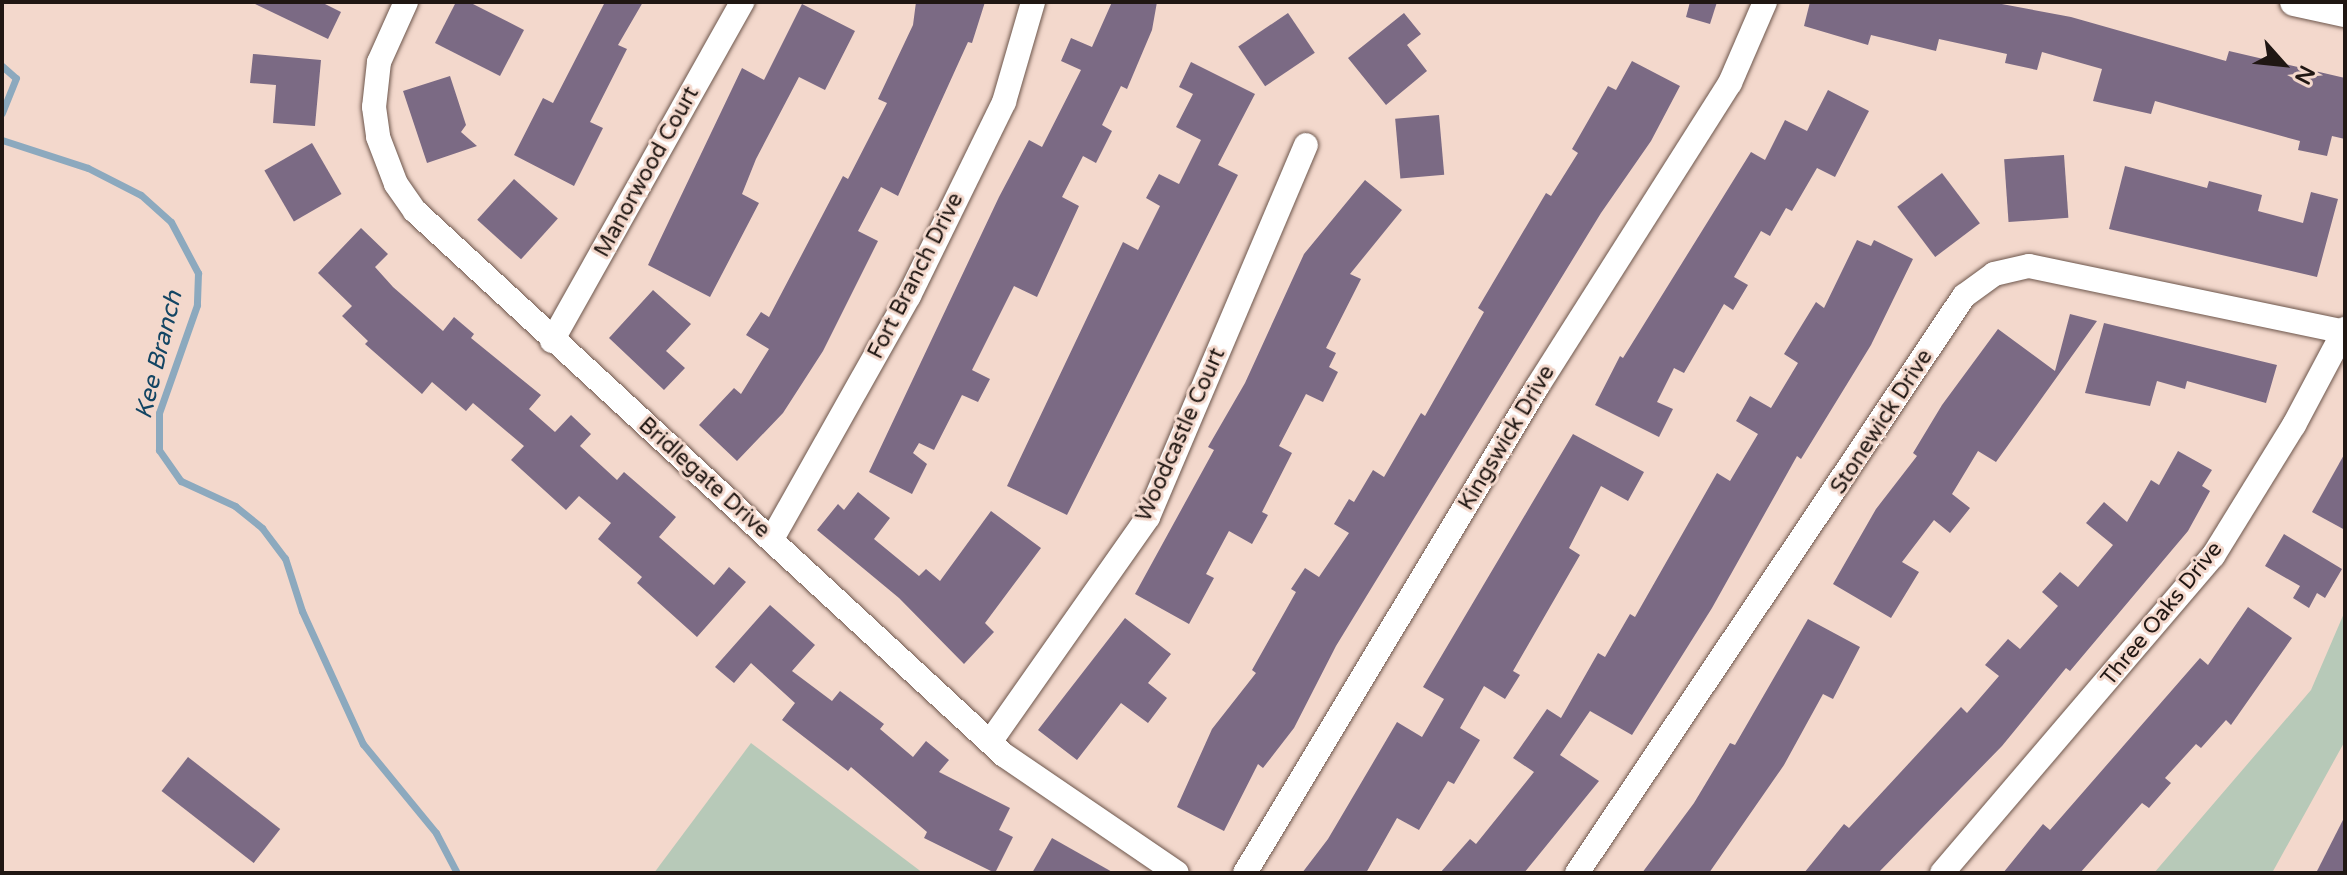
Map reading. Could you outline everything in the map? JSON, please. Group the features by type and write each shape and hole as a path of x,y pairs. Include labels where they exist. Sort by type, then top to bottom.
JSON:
{"street":[{"name":"Bridlegate Drive","path":"406,2 379,62 374,107 378,137 396,184 415,211 552,341 772,539 990,742 1177,873"},
{"name":"Manorwood Court","path":"552,341 742,2"},
{"name":"Fort Branch Drive","path":"772,539 923,268 1004,102 1033,2"},
{"name":"Kingswick Drive","path":"1245,873 1537,387 1730,83 1765,2"},
{"path":"2294,2 2345,13"},
{"name":"Woodcastle Court","path":"990,742 1148,517 1306,145"},
{"name":"Stonewick Drive","path":"1577,873 1964,296 1984,281 2029,266 2345,330"},
{"name":"Three Oaks Drive","path":"1942,873 2213,556 2345,330"}],"green space":[{"path":"2345,611 2345,741 2272,873 2154,873 2311,690"},
{"path":"751,743 923,873 654,873"}],"building":[{"path":"251,2 321,2 341,12 328,39"},
{"path":"456,2 469,2 524,30 500,76 435,43"},
{"path":"605,2 643,2 618,45 627,49 590,122 603,128 574,186 514,155 543,98 553,103"},
{"path":"916,2 985,2 972,43 968,42 898,196 881,187 858,231 878,241 823,351 783,413 737,461 699,425 734,388 741,394 769,349 746,335 761,312 769,317 843,176 848,179 887,103 878,99 913,25"},
{"path":"1112,2 1157,2 1152,30 1127,89 1121,86 1102,125 1112,131 1096,163 1083,156 1062,197 1079,206 1037,297 1014,286 972,370 990,379 978,402 962,395 934,450 919,443 913,453 927,464 912,494 869,472 1029,140 1042,147 1081,70 1061,61 1071,38 1092,47"},
{"path":"1690,2 1717,2 1710,24 1686,17"},
{"path":"1810,2 1991,2 2071,17 2226,61 2229,51 2345,78 2345,139 2332,136 2327,156 2298,150 2300,141 2155,101 2151,114 2093,101 2102,69 2042,52 2037,70 2005,63 2007,54 1939,39 1936,51 1871,35 1868,45 1804,26"},
{"path":"802,4 855,31 825,90 799,77 756,159 742,194 759,203 710,297 648,265 742,68 764,80"},
{"path":"1288,13 1315,53 1265,86 1238,47"},
{"path":"1404,13 1421,34 1407,45 1427,71 1386,105 1348,58"},
{"path":"253,54 321,60 315,126 273,123 276,85 250,83"},
{"path":"1632,61 1680,86 1651,141 1601,213 1336,646 1294,728 1263,768 1258,764 1224,831 1177,807 1212,729 1256,673 1252,670 1296,592 1291,589 1305,568 1319,577 1349,533 1334,524 1349,499 1354,502 1373,470 1384,477 1421,413 1425,416 1484,312 1478,308 1546,193 1551,196 1578,153 1572,149 1608,86 1616,90"},
{"path":"1191,62 1255,94 1218,165 1238,175 1067,515 1007,486 1123,242 1138,250 1160,206 1146,198 1159,174 1179,184 1201,140 1176,127 1193,94 1179,87"},
{"path":"450,76 466,125 461,132 477,146 427,163 403,91"},
{"path":"1828,90 1869,111 1835,177 1817,168 1792,211 1786,208 1770,236 1761,231 1734,277 1748,285 1733,310 1724,304 1684,373 1674,368 1657,402 1673,409 1659,437 1595,405 1620,356 1623,358 1751,152 1765,160 1785,120 1807,131"},
{"path":"1439,115 1444,175 1400,179 1395,119"},
{"path":"312,143 342,194 294,222 264,170"},
{"path":"2064,155 2068,218 2009,222 2004,159"},
{"path":"2125,166 2207,188 2209,181 2262,195 2258,211 2303,223 2311,192 2338,199 2317,277 2109,229"},
{"path":"1942,173 1980,223 1935,257 1897,207"},
{"path":"514,179 558,218 521,259 477,220"},
{"path":"1365,180 1402,210 1350,274 1361,279 1326,348 1336,353 1329,367 1338,372 1323,402 1306,394 1279,446 1292,453 1262,512 1268,515 1252,544 1229,531 1206,574 1214,578 1189,624 1135,594 1214,450 1208,447 1245,383 1304,254"},
{"path":"361,228 388,254 375,267 393,287 443,331 454,317 474,334 471,338 541,395 529,409 555,432 571,415 591,434 580,446 617,480 624,472 676,517 659,537 714,585 729,567 746,582 697,637 637,583 642,577 598,539 611,523 579,496 566,510 511,460 524,446 473,403 466,411 432,382 422,394 365,344 368,341 342,316 352,306 318,273"},
{"path":"1857,240 1871,246 1874,240 1913,259 1871,345 1801,459 1797,456 1712,608 1632,735 1590,711 1560,755 1599,781 1524,873 1440,873 1470,839 1476,844 1534,772 1513,758 1547,709 1561,718 1598,653 1605,657 1630,614 1635,617 1717,473 1730,481 1758,434 1736,421 1750,396 1771,408 1798,363 1784,354 1816,302 1824,308"},
{"path":"653,290 691,324 666,351 685,368 664,390 609,338"},
{"path":"2070,314 2097,321 1996,462 1978,451 1952,494 1970,508 1950,533 1934,520 1902,562 1919,572 1891,618 1833,584 1876,509 1917,456 1913,453 1942,405 1998,329 2055,371"},
{"path":"2104,323 2277,365 2266,403 2187,381 2185,389 2157,381 2150,406 2085,393"},
{"path":"1573,434 1644,472 1628,501 1601,486 1569,548 1580,555 1513,671 1520,675 1505,699 1484,686 1460,728 1480,740 1454,784 1448,781 1419,830 1397,818 1366,873 1302,873 1328,839 1397,722 1422,737 1444,699 1423,687"},
{"path":"2178,451 2212,470 2202,486 2210,491 2188,531 2070,671 2066,668 2002,746 1878,873 1804,873 1844,824 1849,828 1961,707 1967,713 1999,676 1985,665 2008,639 2020,649 2058,606 2042,592 2060,572 2078,587 2113,545 2086,523 2104,502 2127,522 2151,480 2159,485"},
{"path":"2345,453 2345,530 2312,512"},
{"path":"858,492 890,518 874,539 919,576 926,569 940,581 991,511 1041,548 985,623 994,632 964,664 899,598 817,530 838,504 844,510"},
{"path":"2284,534 2342,569 2325,598 2317,593 2309,608 2293,598 2300,586 2265,566"},
{"path":"770,605 815,645 792,671 832,701 840,691 884,724 880,729 913,757 926,741 949,760 939,772 1010,808 999,830 1013,837 995,873 924,838 927,832 851,767 848,771 782,720 795,703 751,663 734,683 715,667"},
{"path":"2248,607 2292,638 2231,725 2226,720 2201,748 2196,744 2165,778 2171,783 2149,808 2142,803 2080,873 2003,873 2043,824 2050,830 2200,658 2208,665"},
{"path":"1125,618 1171,654 1148,683 1167,698 1148,723 1121,703 1077,760 1038,730"},
{"path":"1808,619 1860,647 1833,699 1823,694 1784,765 1709,873 1642,873 1694,803 1730,743 1735,745"},
{"path":"188,757 280,829 254,863 162,791"},
{"path":"2345,816 2345,873 2316,873"},
{"path":"1052,838 1114,873 1032,873"}],"waterway":[{"name":"Kee Branch","path":"2,66 16,78 2,113"},
{"name":"Kee Branch","path":"2,140 88,168 141,195 171,222 198,273 197,305 159,413 159,450 181,481 235,506 262,528 285,558 302,611 363,744 436,833 457,873"}]}
